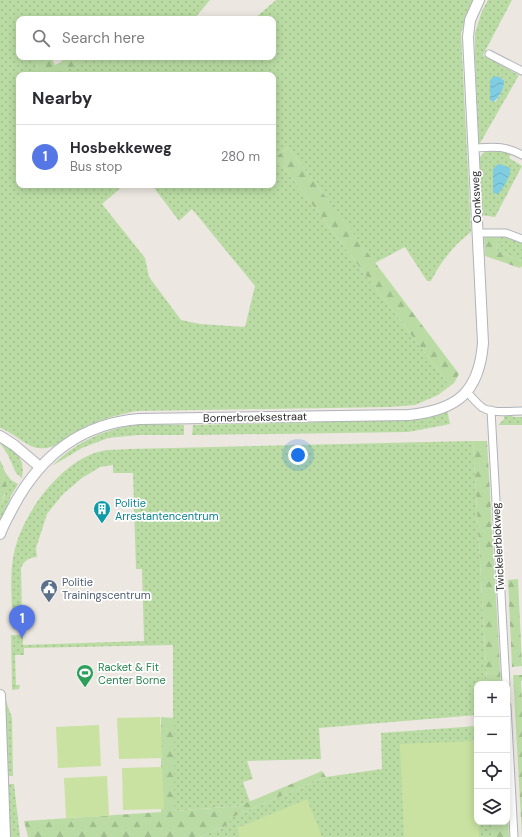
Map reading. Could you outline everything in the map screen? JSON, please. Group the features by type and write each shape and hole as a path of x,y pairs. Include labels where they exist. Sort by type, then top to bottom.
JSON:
{"main road":[{"name":"Oonksweg","path":"467,392 478,372 482,356 483,343 468,37 470,20 479,0"},
{"name":"Bornerbroeksestraat","path":"0,534 25,485 56,451 94,429 116,422 140,419 409,415 448,406 467,392"},
{"path":"0,436 14,445 40,468"},
{"path":"0,695 5,837"}],"street":[{"path":"489,54 522,71"},
{"path":"474,148 500,147 522,155"},
{"path":"478,233 506,233 522,239"},
{"path":"467,392 483,407 491,410 522,411"},
{"name":"Twickelerblokweg","path":"491,410 506,681"},
{"path":"508,717 514,837"}],"green space":[{"path":"0,0 210,0 197,16 16,16 16,60 38,60 38,72 16,72 16,188 121,188 102,204 145,258 149,277 181,320 200,324 245,327 255,286 192,209 179,221 154,188 276,188 276,157 450,386 438,395 415,405 389,407 136,411 91,424 79,430 57,445 45,448 38,448 29,445 0,428"},
{"path":"276,0 474,0 469,8 461,33 471,232 448,254 431,281 427,281 405,247 375,263 288,147 276,157 276,72 63,72 82,60 276,60 276,16 257,16"},
{"path":"488,0 512,0 483,55 519,75 479,145 475,33 482,11","holes":["502,78 504,80 503,89 499,97 495,102 490,100 490,80"]},
{"path":"38,60 52,60 55,65 62,60 82,60 64,72 38,72"},
{"path":"288,147 459,374 454,383 450,386 276,157"},
{"path":"486,150 506,150 511,153 509,158 522,166 495,217 481,215 479,158"},
{"path":"484,235 500,236 496,248 498,251 522,261 522,266 520,268 485,256"},
{"path":"500,236 522,241 522,261 498,251 496,248"},
{"path":"447,410 450,424 408,432 192,435 193,425 368,421 424,417"},
{"path":"504,414 511,414 513,417 522,417 522,425 498,425 504,419"},
{"path":"135,425 184,425 184,435 138,435 108,438 82,448 52,466 78,445 108,431"},
{"path":"0,440 15,452 21,460 23,471 22,478 16,473 8,455 0,443"},
{"path":"473,441 487,681 474,681 474,715 319,728 321,759 247,761 253,779 243,782 250,802 239,806 173,811 173,645 24,648 24,655 15,655 16,685 20,685 19,689 12,690 11,635 23,635 23,645 144,641 142,569 136,569 133,473 113,473 113,465 100,467 82,478 63,494 47,514 36,548 37,557 27,560 21,568 22,621 17,628 13,629 11,591 12,562 18,538 25,522 35,506 58,477 72,465 87,456 105,450"},
{"path":"473,441 487,441 501,681 487,681"},
{"path":"0,460 5,472 6,488 0,506"},
{"path":"5,472 11,480 18,484 11,496 0,525 0,506 5,495"},
{"path":"518,579 522,666 512,667 508,580"},
{"path":"513,675 522,675 522,837"},
{"path":"5,698 12,718 13,776 7,776"},
{"path":"160,717 162,758 119,759 117,718"},
{"path":"161,717 174,718 174,811 239,806 322,771 326,777 230,818 230,824 200,837 28,837 24,821 161,812"},
{"path":"99,725 101,766 58,768 56,727"},
{"path":"474,726 474,825 492,825 493,837 200,837 230,824 230,818 326,777 382,769 381,733"},
{"path":"474,741 474,825 479,825 479,837 404,837 400,744"},
{"path":"162,767 164,809 123,810 122,768"},
{"path":"107,776 109,816 66,818 64,778"},
{"path":"7,784 14,784 20,837 9,837"},
{"path":"307,799 322,837 240,837 237,828"},
{"path":"492,825 508,825 509,837 493,837"}],"water":[{"path":"494,76 504,80 504,86 493,102 490,100 490,80"},
{"path":"500,164 510,168 510,171 506,182 498,194 493,193 493,169"}],"place":[{"name":"Politie Arrestantencentrum","path":"102,524"},
{"name":"Politie Trainingscentrum","path":"49,603"},
{"name":"Hosbekkeweg","path":"22,638"},
{"name":"Racket & Fit Center Borne","path":"85,688"}]}
